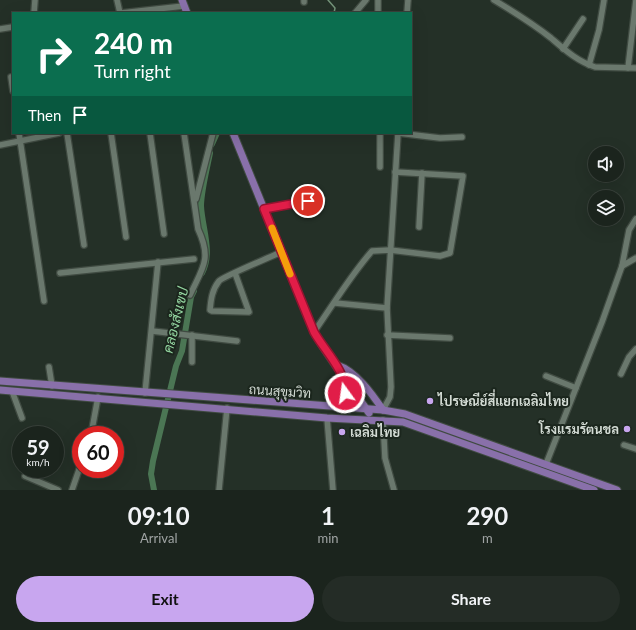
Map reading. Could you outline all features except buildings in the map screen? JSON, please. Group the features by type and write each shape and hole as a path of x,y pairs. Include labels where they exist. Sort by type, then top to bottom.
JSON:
{"main road":[{"path":"233,134 314,332 324,350 337,365 343,377 374,420"},
{"path":"337,365 345,368 372,395 383,410 383,420"},
{"path":"335,407 340,404 344,397 346,388 343,377"},
{"name":"ถนนสุขุมวิท","path":"0,382 52,386 159,403 327,418 403,422 580,488 594,490"},
{"name":"ถนนสุขุมวิท","path":"0,390 101,394 145,393 383,410 405,414 617,490"}],"street":[{"path":"34,12 35,0"},
{"path":"117,0 121,12"},
{"path":"356,12 366,0"},
{"path":"378,0 378,12"},
{"path":"407,12 408,0"},
{"path":"494,0 525,19 573,57 589,65 595,67 636,68"},
{"path":"589,65 599,30 604,0"},
{"path":"628,68 636,0"},
{"path":"130,12 184,6"},
{"path":"563,48 583,19"},
{"path":"0,29 12,27"},
{"path":"11,77 12,84"},
{"path":"19,134 44,301"},
{"path":"0,145 54,134"},
{"path":"67,134 84,245"},
{"path":"111,134 126,237"},
{"path":"150,134 164,234"},
{"path":"184,134 198,229 204,241 206,261 190,295"},
{"path":"195,202 213,134"},
{"path":"380,134 380,167"},
{"path":"383,410 390,397 391,387 387,335 387,308 398,134"},
{"path":"406,134 440,138 462,137"},
{"path":"314,332 357,269 372,251 390,250 440,256 450,253 463,176 395,172"},
{"path":"419,227 422,173"},
{"path":"264,209 322,199"},
{"path":"546,464 602,322 622,266 629,230 636,219"},
{"path":"235,273 249,312 210,310 211,296 220,280 235,273 281,252"},
{"path":"622,266 636,258"},
{"path":"60,273 194,259"},
{"path":"145,393 158,262"},
{"path":"335,302 387,308"},
{"path":"152,331 237,341"},
{"path":"191,335 192,362"},
{"path":"387,335 450,338"},
{"path":"621,374 629,357 636,349"},
{"path":"49,367 52,386"},
{"path":"546,376 576,388"},
{"path":"12,391 22,418"},
{"path":"93,426 101,394"},
{"path":"220,490 227,408"},
{"path":"327,418 333,490"},
{"path":"383,420 385,458 394,490"},
{"path":"624,445 636,449"},
{"path":"30,478 58,490"},
{"path":"72,490 76,478"}],"waterway":[{"path":"328,0 335,8 334,12"},
{"name":"คลองสังเขป","path":"212,144 217,134"},
{"name":"คลองสังเขป","path":"202,273 207,257 207,248 201,200 210,153"},
{"name":"คลองสังเขป","path":"154,490 151,474 153,461 176,366 182,351 191,297 194,291"}],"slow traffic":[{"path":"272,228 290,274"}],"place":[{"name":"ไปรษณีย์สี่แยกเฉลิมไทย","path":"430,401"},
{"name":"โรงแรมรัตนชล","path":"627,429"},
{"name":"เฉลิมไทย","path":"342,432"}],"route":[{"path":"308,201 264,209 297,294 314,332 324,350 337,365 343,377 346,388 345,393"}]}
